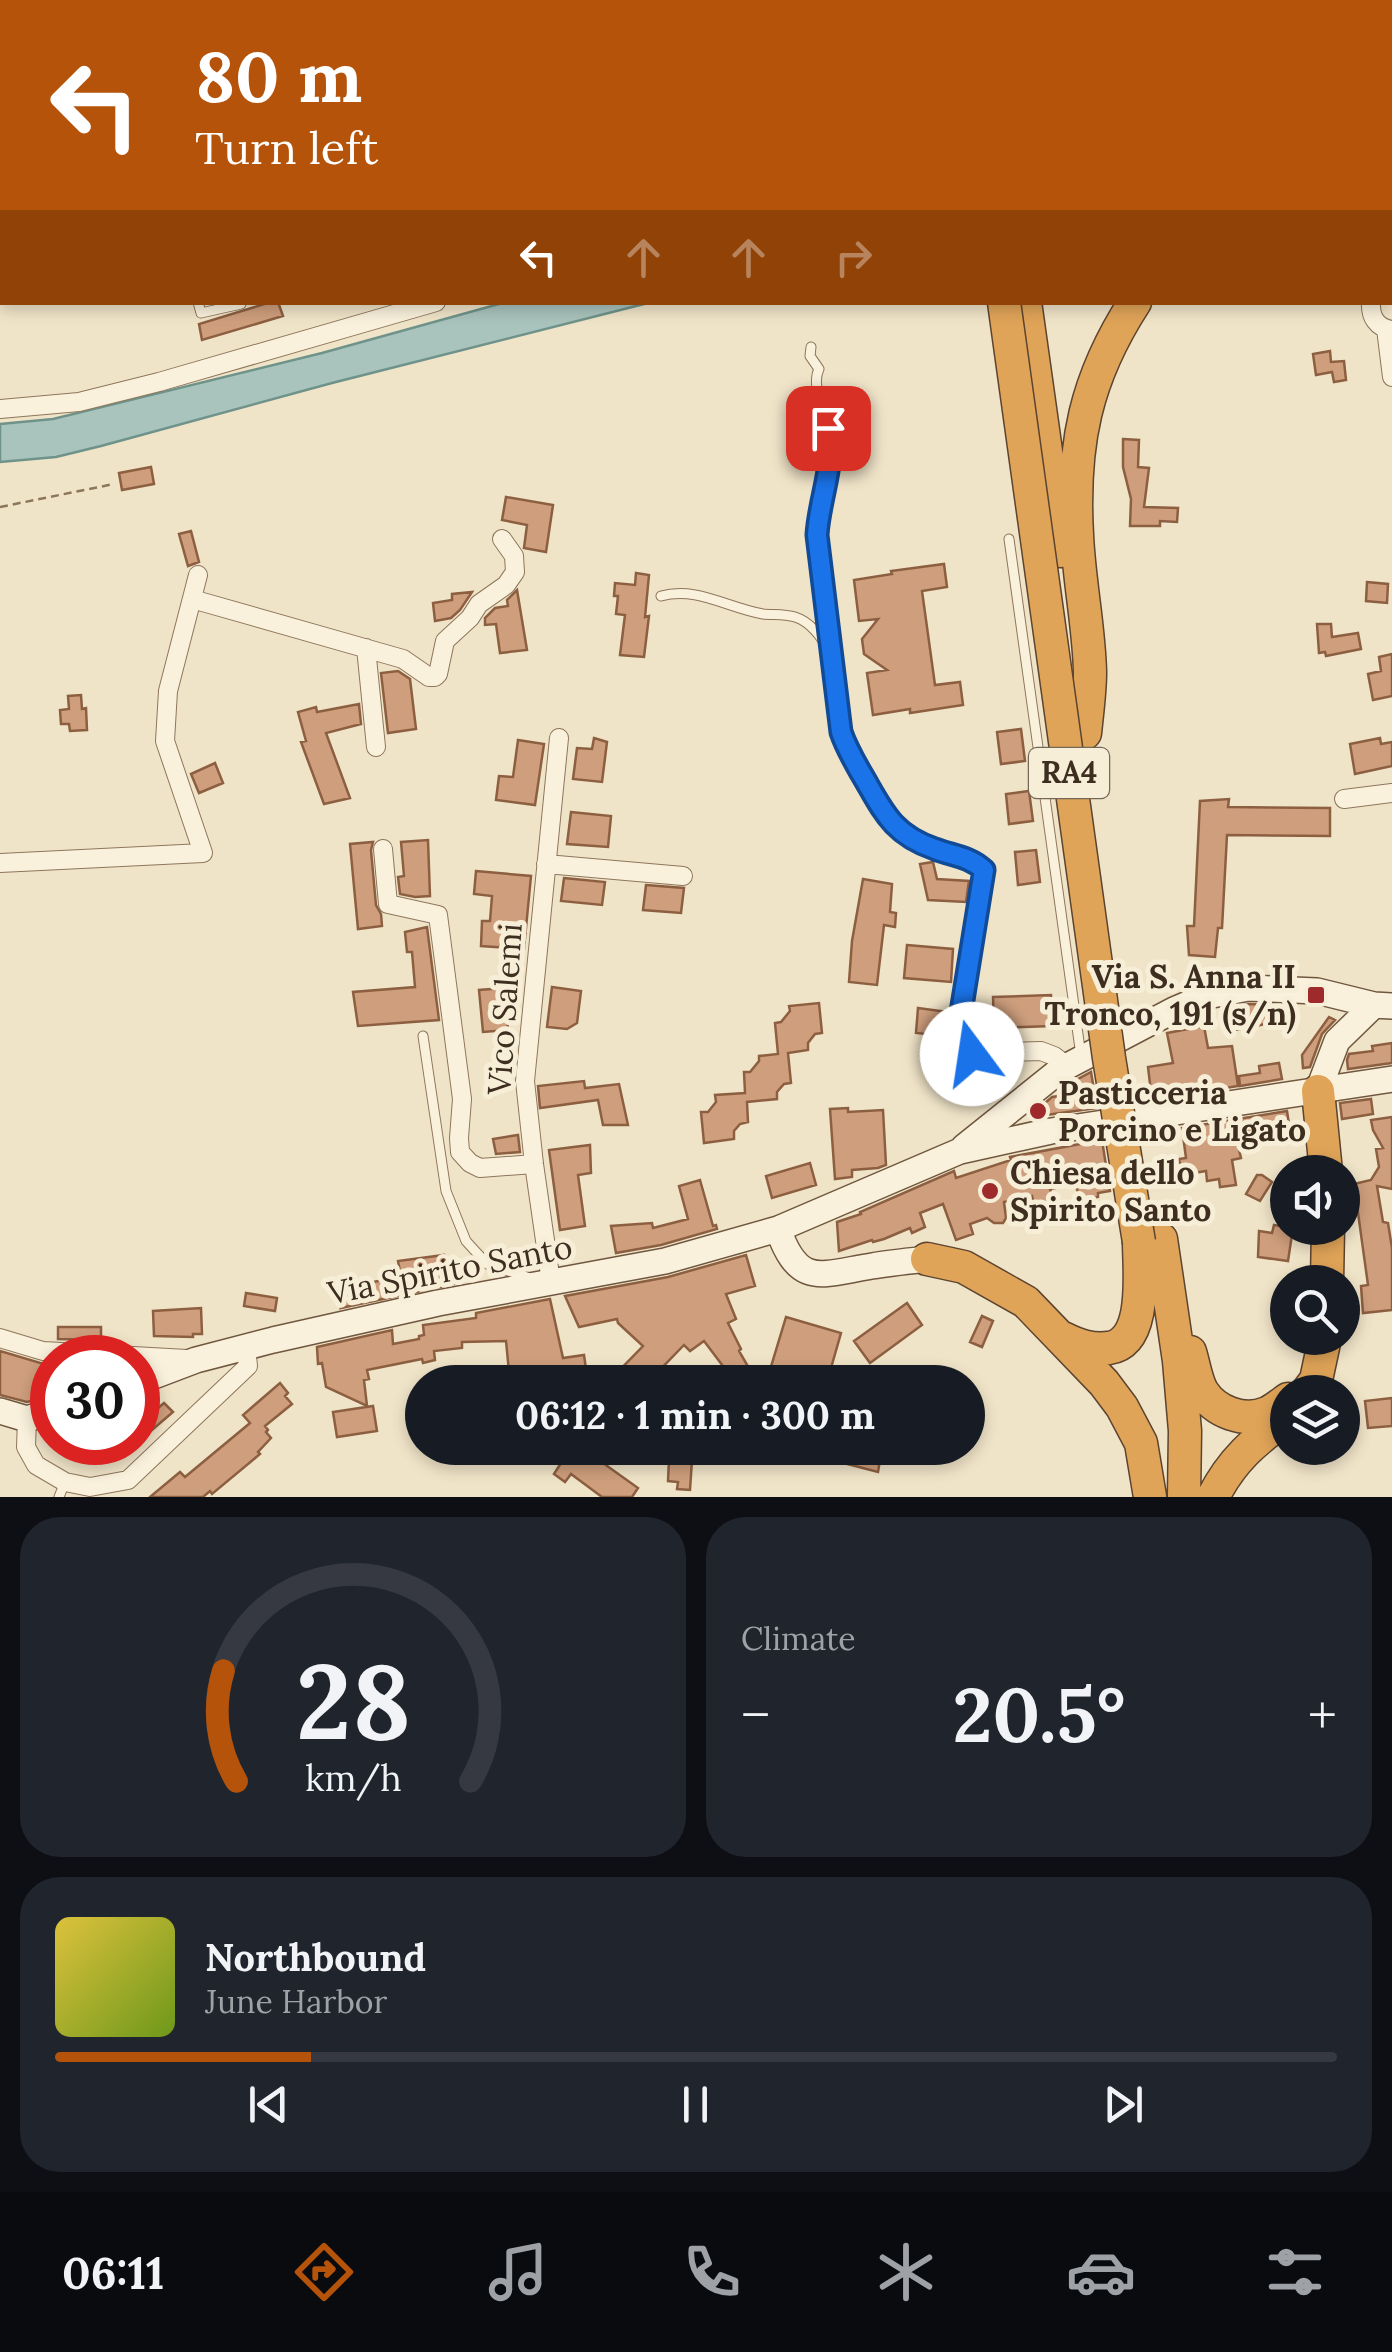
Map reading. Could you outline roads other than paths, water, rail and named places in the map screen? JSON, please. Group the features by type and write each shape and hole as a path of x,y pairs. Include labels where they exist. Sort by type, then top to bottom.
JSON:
{"highway":[{"name":"RA4","path":"1004,305 1109,1058 1179,1361 1185,1431 1184,1497"},
{"name":"RA4","path":"1025,305 1155,1247 1162,1497"},
{"path":"1086,733 1090,673 1077,536 1076,461 1083,415 1101,363 1133,305"},
{"path":"1318,1090 1324,1155"},
{"path":"1059,1336 1077,1346 1096,1349 1116,1347 1129,1336 1155,1247"},
{"path":"1155,1247 1182,1309 1200,1388 1212,1404 1228,1414 1248,1416 1270,1411"},
{"path":"927,1259 964,1267 1026,1302 1104,1384 1141,1443 1150,1497"},
{"path":"1213,1497 1226,1472 1270,1430"}],"street":[{"path":"0,409 79,402 426,305"},
{"path":"1372,305 1374,319 1389,330 1392,377"},
{"path":"192,600 403,659 434,677 446,641 470,618 478,604 506,585 515,572 514,556 502,540"},
{"path":"0,863 203,854 165,741 168,691 198,575"},
{"path":"366,648 376,747"},
{"name":"Vico Salemi","path":"541,1284 525,1081 559,738"},
{"path":"1344,799 1392,793"},
{"path":"384,849 388,904 438,915 462,1099 460,1152 480,1168 534,1164"},
{"path":"546,864 682,876"},
{"path":"984,870 958,1044 972,1054 1041,1051 1074,1062"},
{"path":"960,1151 1074,1062 1207,996 1248,988 1317,991 1383,1005"},
{"path":"1318,1090 1337,1040 1383,1005"},
{"path":"960,1151 1051,1131 1392,1079"},
{"name":"Via Spirito Santo","path":"160,1374 246,1347 438,1303 665,1261 778,1229 960,1151"},
{"path":"778,1229 787,1254 804,1269 822,1276 927,1259"},
{"path":"0,1338 42,1351 196,1360"},
{"path":"27,1419 26,1447 36,1465 62,1489 128,1480 248,1366 246,1347"},
{"path":"0,1411 30,1418"}],"lane":[{"path":"199,305 201,314 237,305"},
{"path":"811,348 810,356 819,369 817,393 832,444 817,535 846,748 884,815 900,831 934,849 974,860 984,870"},
{"path":"1009,539 1074,1062"},
{"path":"660,596 674,592 695,594 760,614 796,617 818,632 831,652"},
{"path":"422,1036 446,1192 466,1241 487,1264 529,1276 541,1284"}],"water":[{"path":"495,305 640,305 101,446 56,457 0,462 0,424 53,419 322,353"}],"place":[{"name":"Via S. Anna II Tronco, 191 (s/n)","path":"1316,995"},
{"name":"Pasticceria Porcino e Ligato","path":"1038,1111"},
{"name":"Chiesa dello Spirito Santo","path":"990,1191"}]}
